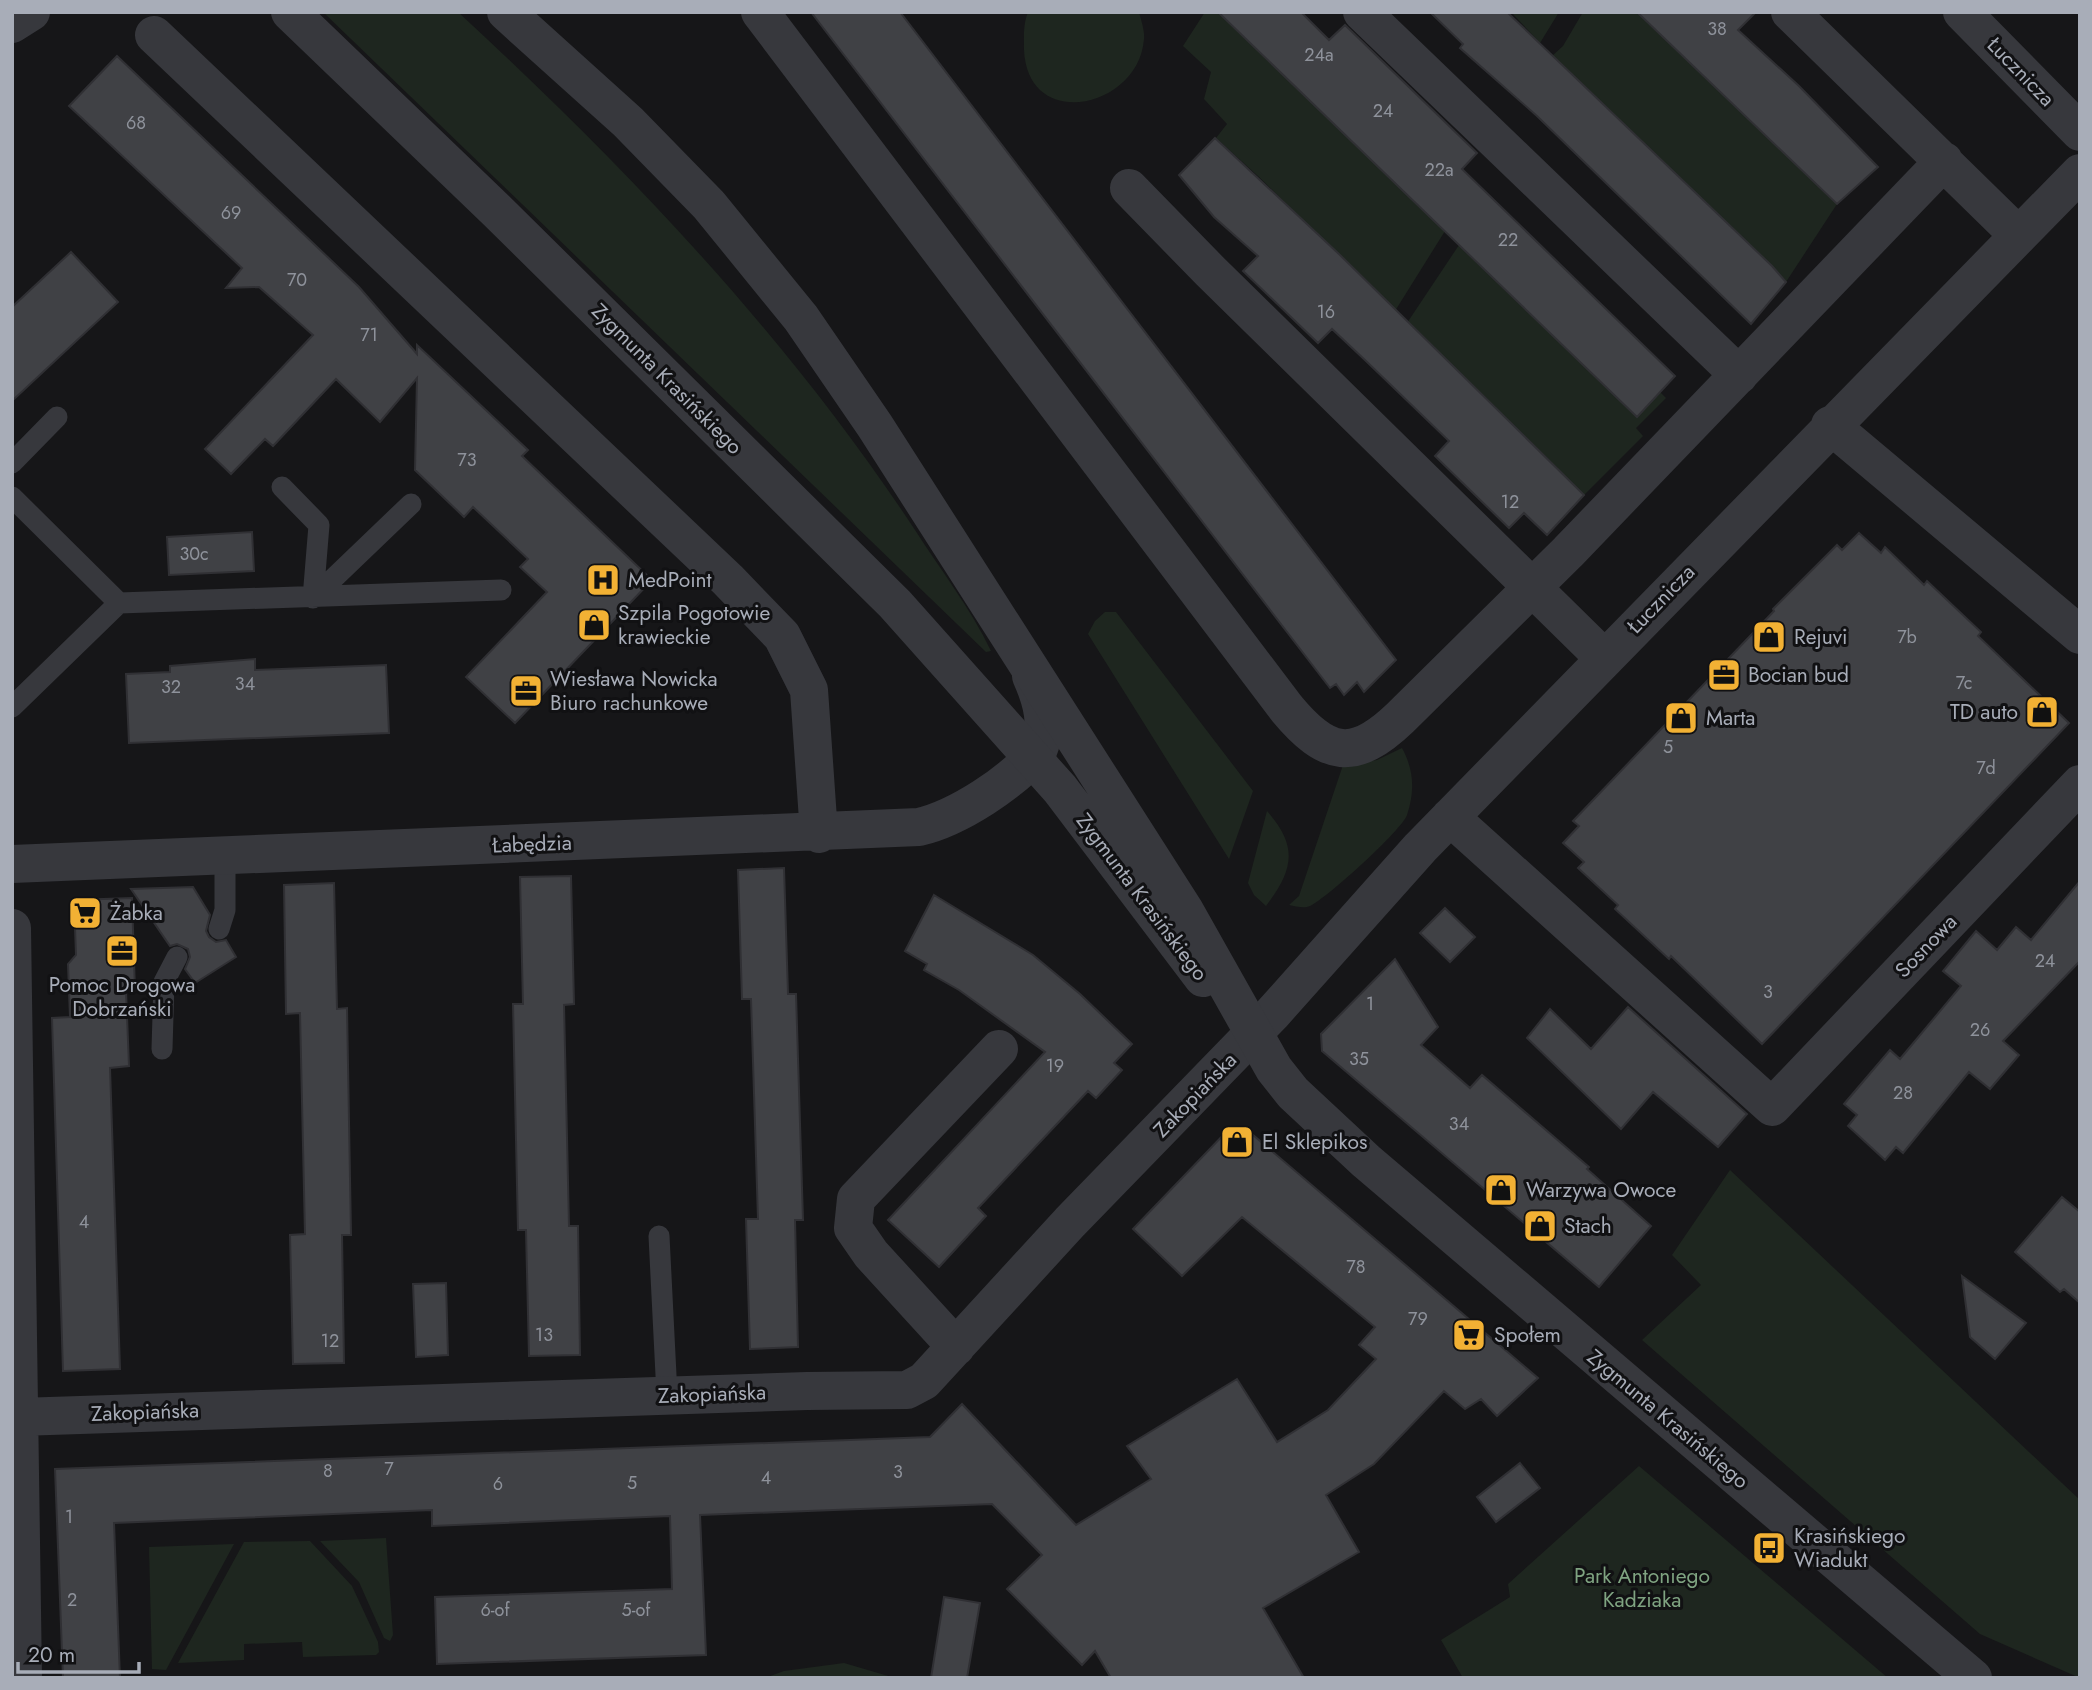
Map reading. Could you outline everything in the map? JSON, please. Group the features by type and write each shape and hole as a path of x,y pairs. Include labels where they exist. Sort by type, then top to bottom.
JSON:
{"street":[{"path":"12,24 31,12"},
{"name":"Zygmunta Krasińskiego","path":"290,12 496,210 895,604 1103,843 1192,966 1253,1035"},
{"name":"Zygmunta Krasińskiego","path":"506,12 628,122 709,205 801,318 875,426 1211,953 1253,1035 1282,1081 1356,1153 1972,1678"},
{"path":"760,12 1308,734 1333,747 1351,748 1377,740 1533,588 1944,161"},
{"path":"1362,12 1739,375"},
{"path":"1790,12 2018,235"},
{"name":"Łucznicza","path":"1962,12 2080,132"},
{"path":"154,35 719,571 782,636 810,690 819,834"},
{"name":"Łucznicza","path":"1253,1035 1450,817 1830,425 2080,173"},
{"path":"1129,188 1604,658"},
{"path":"1830,425 2080,635"},
{"name":"Zygmunta Krasińskiego","path":"1020,656 1043,710 1042,741 1032,759"},
{"name":"Zygmunta Krasińskiego","path":"1032,759 1052,755 1062,758 1085,772 1111,796"},
{"name":"Łabędzia","path":"12,864 819,834 919,827 940,822 966,810 1032,759"},
{"name":"Sosnowa","path":"1450,817 1772,1107 2080,785"},
{"path":"12,928 23,1678"},
{"name":"Zakopiańska","path":"19,1417 667,1395 907,1390 924,1381 1070,1222 1253,1035"},
{"path":"956,1347 871,1254 853,1228 856,1199 999,1049"}],"lane":[{"path":"12,463 57,417"},
{"path":"282,486 319,525 313,597"},
{"path":"12,497 119,603"},
{"path":"313,597 411,504"},
{"path":"12,707 119,603 501,590"},
{"path":"219,929 225,910 225,856"},
{"path":"162,1049 164,982 177,957"},
{"path":"659,1236 667,1395"}],"green space":[{"path":"323,12 458,12 521,71 644,194 703,258 814,390 915,530 965,605 991,651 986,652"},
{"path":"1028,12 1139,12 1144,39 1138,63 1124,82 1105,95 1084,102 1062,101 1044,93 1030,76 1024,50"},
{"path":"1205,12 1219,12 1445,231 1395,311 1216,138 1227,124 1204,99 1211,72 1183,46"},
{"path":"1511,12 1559,12 1540,43"},
{"path":"1583,12 1637,12 1646,18 1837,204 1786,282 1552,56 1563,46"},
{"path":"1459,245 1636,416 1660,392 1666,398 1636,428 1643,436 1584,495 1407,323"},
{"path":"1105,612 1116,612 1253,791 1229,859 1088,634 1095,621"},
{"path":"1402,748 1409,764 1412,789 1407,815 1402,823 1363,863 1319,901 1305,907 1289,905 1299,896 1343,765 1377,760"},
{"path":"1267,811 1284,836 1289,859 1282,881 1266,906 1254,895 1248,883"},
{"path":"1730,1170 2080,1500 2080,1678 1980,1634 1642,1340 1701,1285 1672,1255"},
{"name":"Park Antoniego Kadziaka","path":"1639,1466 1888,1678 1463,1678 1441,1640 1510,1597 1508,1584"},
{"path":"386,1538 393,1635 390,1641 384,1638 359,1582 320,1541"},
{"path":"310,1541 352,1586 378,1642 379,1652 376,1655 303,1657 302,1642 244,1644 244,1660 178,1663 244,1542"},
{"path":"234,1544 166,1670 152,1669 149,1547"},
{"path":"844,1663 895,1678 765,1678 784,1671"}],"building":[{"path":"811,12 900,12 1396,660 1364,692 1357,682 1344,695 1336,684 1330,688"},
{"path":"1218,12 1301,12 1329,40 1345,25 1477,153 1462,169 1675,376 1637,417"},
{"path":"1430,12 1507,12 1772,266 1786,282 1751,324 1537,116 1460,48 1463,44"},
{"path":"1637,12 1756,12 1738,30 1799,86 1878,167 1837,204"},
{"path":"117,56 359,287 417,354 417,345 528,450 522,456 652,580 515,723 466,677 547,592 520,567 528,559 473,507 464,517 415,470 417,378 380,422 336,379 273,446 265,439 231,474 205,449 313,335 259,287 226,288 242,268 69,106"},
{"path":"1215,138 1340,255 1584,495 1547,535 1524,513 1509,528 1435,456 1449,441 1332,329 1318,343 1243,271 1258,256 1214,217 1179,175"},
{"path":"71,252 118,302 12,401 12,307"},
{"path":"252,532 254,571 169,575 167,537"},
{"path":"1859,533 1881,553 1885,547 1924,585 1927,581 1981,632 1978,636 2069,723 1762,1044 1671,956 1669,959 1615,909 1618,905 1578,868 1584,862 1563,843 1579,826 1573,821 1773,609 1837,545 1842,550"},
{"path":"255,659 255,670 386,665 389,733 129,743 126,674 170,672 170,666"},
{"path":"784,868 788,994 796,994 803,1220 795,1220 798,1347 750,1349 746,1219 758,1219 751,999 742,999 738,870"},
{"path":"571,876 574,1004 564,1005 569,1226 578,1226 580,1355 529,1356 526,1230 518,1230 513,1004 523,1004 520,877"},
{"path":"2080,881 2080,961 2003,1041 2019,1055 1990,1089 1969,1072 1903,1153 1896,1147 1885,1160 1848,1126 1857,1115 1844,1104 1890,1050 1900,1059 1961,986 1943,971 1976,931 1997,950 2016,927 2031,940"},
{"path":"334,883 337,1009 347,1008 351,1235 342,1235 344,1363 293,1364 290,1235 305,1234 300,1013 286,1014 284,885"},
{"path":"193,887 210,915 206,931 209,937 216,942 226,940 236,957 195,983 185,969 190,957 188,949 177,944 170,946 131,889"},
{"path":"934,895 1033,955 1080,994 1132,1044 1114,1063 1122,1070 1096,1098 1088,1091 978,1208 986,1216 939,1267 888,1220 1045,1052 959,990 924,970 927,964 905,951"},
{"path":"132,898 135,991 126,991 129,1066 110,1068 120,1369 63,1371 52,1018 70,1017 68,964 76,955 74,900"},
{"path":"1445,908 1475,937 1450,962 1420,933"},
{"path":"1395,959 1438,1027 1421,1045 1470,1088 1482,1075 1589,1167 1587,1169 1651,1226 1599,1287 1322,1051 1321,1034"},
{"path":"1628,1007 1747,1114 1718,1147 1653,1092 1621,1129 1527,1038 1550,1009 1591,1049"},
{"path":"1229,1129 1246,1129 1538,1378 1497,1416 1481,1399 1465,1409 1444,1391 1374,1464 1326,1495 1359,1552 1263,1608 1304,1678 1111,1678 1095,1651 1082,1665 1007,1589 1042,1555 992,1504 700,1515 706,1655 437,1664 435,1597 672,1589 670,1516 432,1526 432,1510 114,1523 120,1678 63,1678 55,1469 930,1437 962,1404 1076,1525 1151,1479 1127,1446 1237,1379 1277,1442 1328,1410 1376,1359 1359,1345 1375,1327 1242,1217 1182,1276 1133,1229"},
{"path":"2062,1197 2080,1212 2080,1303 2064,1289 2060,1292 2015,1252"},
{"path":"1962,1276 2026,1323 1995,1359 1970,1337"},
{"path":"446,1283 448,1355 416,1357 413,1284"},
{"path":"1520,1463 1540,1488 1496,1522 1477,1497"},
{"path":"944,1597 980,1603 967,1678 931,1678"}],"place":[{"name":"MedPoint","path":"603,580"},
{"name":"Szpila Pogotowie krawieckie","path":"594,625"},
{"name":"Rejuvi","path":"1769,637"},
{"name":"Bocian bud","path":"1724,675"},
{"name":"Wiesława Nowicka Biuro rachunkowe","path":"526,691"},
{"name":"TD auto","path":"2042,712"},
{"name":"Marta","path":"1681,718"},
{"name":"Żabka","path":"85,913"},
{"name":"Pomoc Drogowa Dobrzański","path":"122,951"},
{"name":"El Sklepikos","path":"1237,1142"},
{"name":"Warzywa Owoce","path":"1501,1190"},
{"name":"Stach","path":"1540,1226"},
{"name":"Społem","path":"1469,1335"},
{"name":"Krasińskiego Wiadukt","path":"1769,1548"}]}
